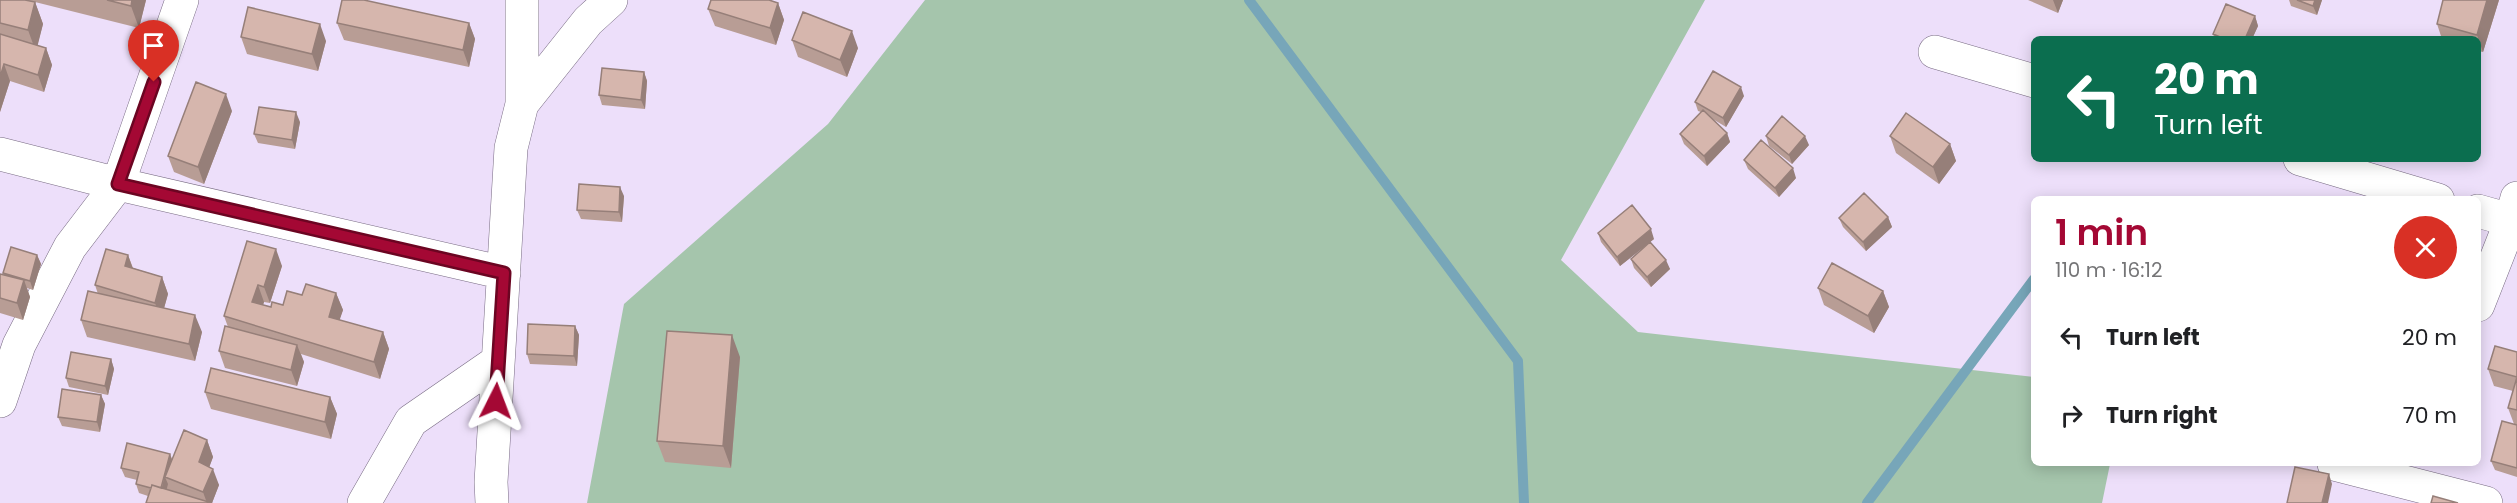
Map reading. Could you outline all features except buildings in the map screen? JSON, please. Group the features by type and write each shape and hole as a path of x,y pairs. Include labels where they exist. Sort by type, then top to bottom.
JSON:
{"street":[{"path":"0,401 19,345 70,247 118,184 182,0"},
{"path":"492,503 491,482 511,148 522,104 522,0"},
{"path":"522,104 588,21 611,0"},
{"path":"1935,52 2031,80"},
{"path":"0,154 118,184 504,273"},
{"path":"2310,162 2425,196"},
{"path":"2481,211 2515,214 2481,298"},
{"path":"364,503 411,421 498,361"},
{"path":"2342,466 2486,503"}],"green space":[{"path":"925,0 1705,0 1561,260 1638,332 2031,377 2031,466 2110,466 2102,503 587,503 624,304 828,124"}],"waterway":[{"path":"1249,0 1518,361 1524,503"},
{"path":"1867,503 2031,283"}],"route":[{"path":"154,82 118,184 504,273 496,401"}]}
